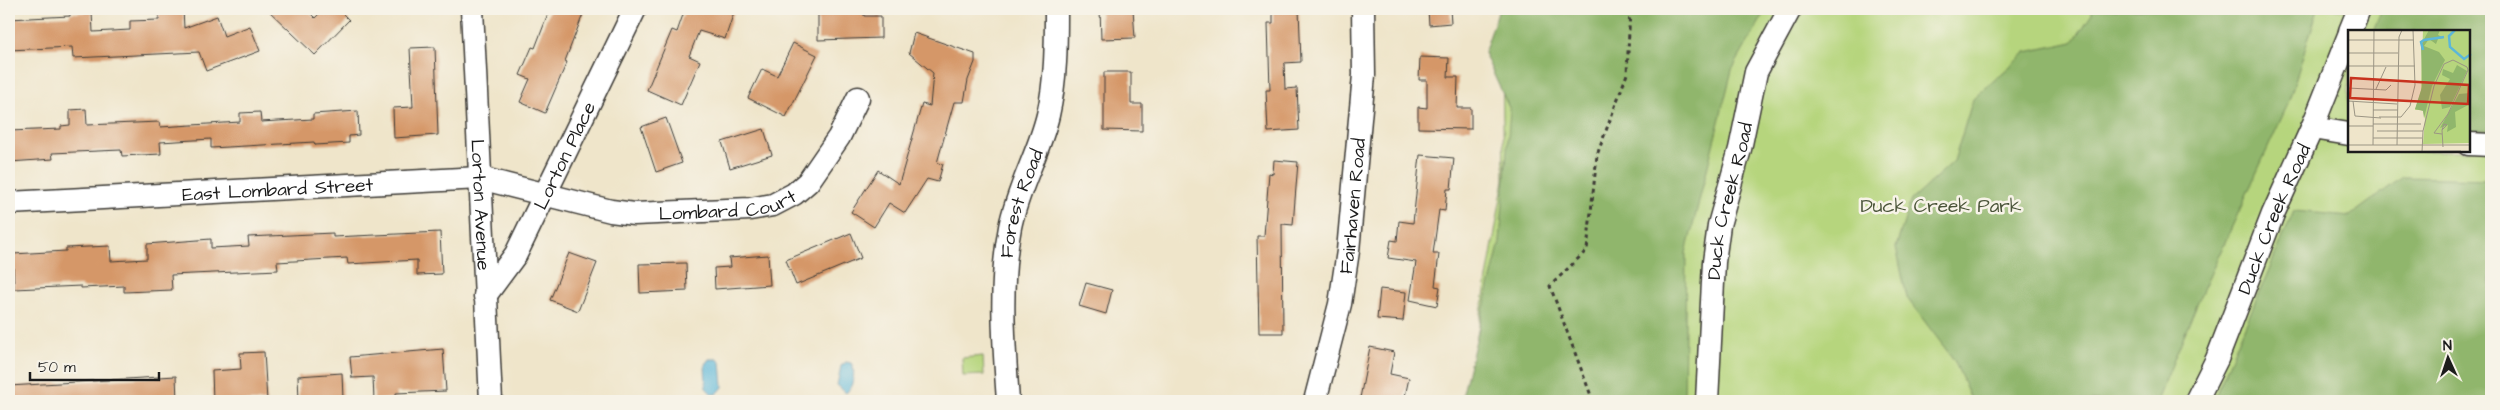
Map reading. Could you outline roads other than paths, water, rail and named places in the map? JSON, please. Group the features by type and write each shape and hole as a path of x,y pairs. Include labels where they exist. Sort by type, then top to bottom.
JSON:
{"street":[{"name":"Lorton Avenue","path":"472,9 491,401"},
{"name":"Lorton Place","path":"485,296 516,254 635,9"},
{"name":"Forest Road","path":"1008,401 1004,308 1006,258 1010,228 1020,187 1048,115 1056,43 1056,9"},
{"name":"Fairhaven Road","path":"1315,401 1340,304 1348,251 1364,75 1363,9"},
{"name":"Duck Creek Road","path":"1707,401 1714,262 1719,225 1740,149 1756,72 1790,9"},
{"path":"2350,30 2359,9"},
{"name":"Duck Creek Road","path":"2196,401 2217,359 2273,214 2312,128 2348,38"},
{"name":"Lombard Court","path":"545,194 611,211 634,214 750,209 773,205 794,194 808,182 839,137 858,98"},
{"path":"2312,128 2348,134"},
{"path":"2470,144 2491,146"},
{"name":"East Lombard Street","path":"9,203 480,178 545,194"}],"water":[{"path":"709,359 717,359 721,362 723,387 717,394 712,394 706,388 705,364"},
{"path":"846,362 851,363 853,366 854,375 850,388 846,393 837,385 841,366"}],"park label":[{"name":"Duck Creek Park","path":"1941,205"}]}
